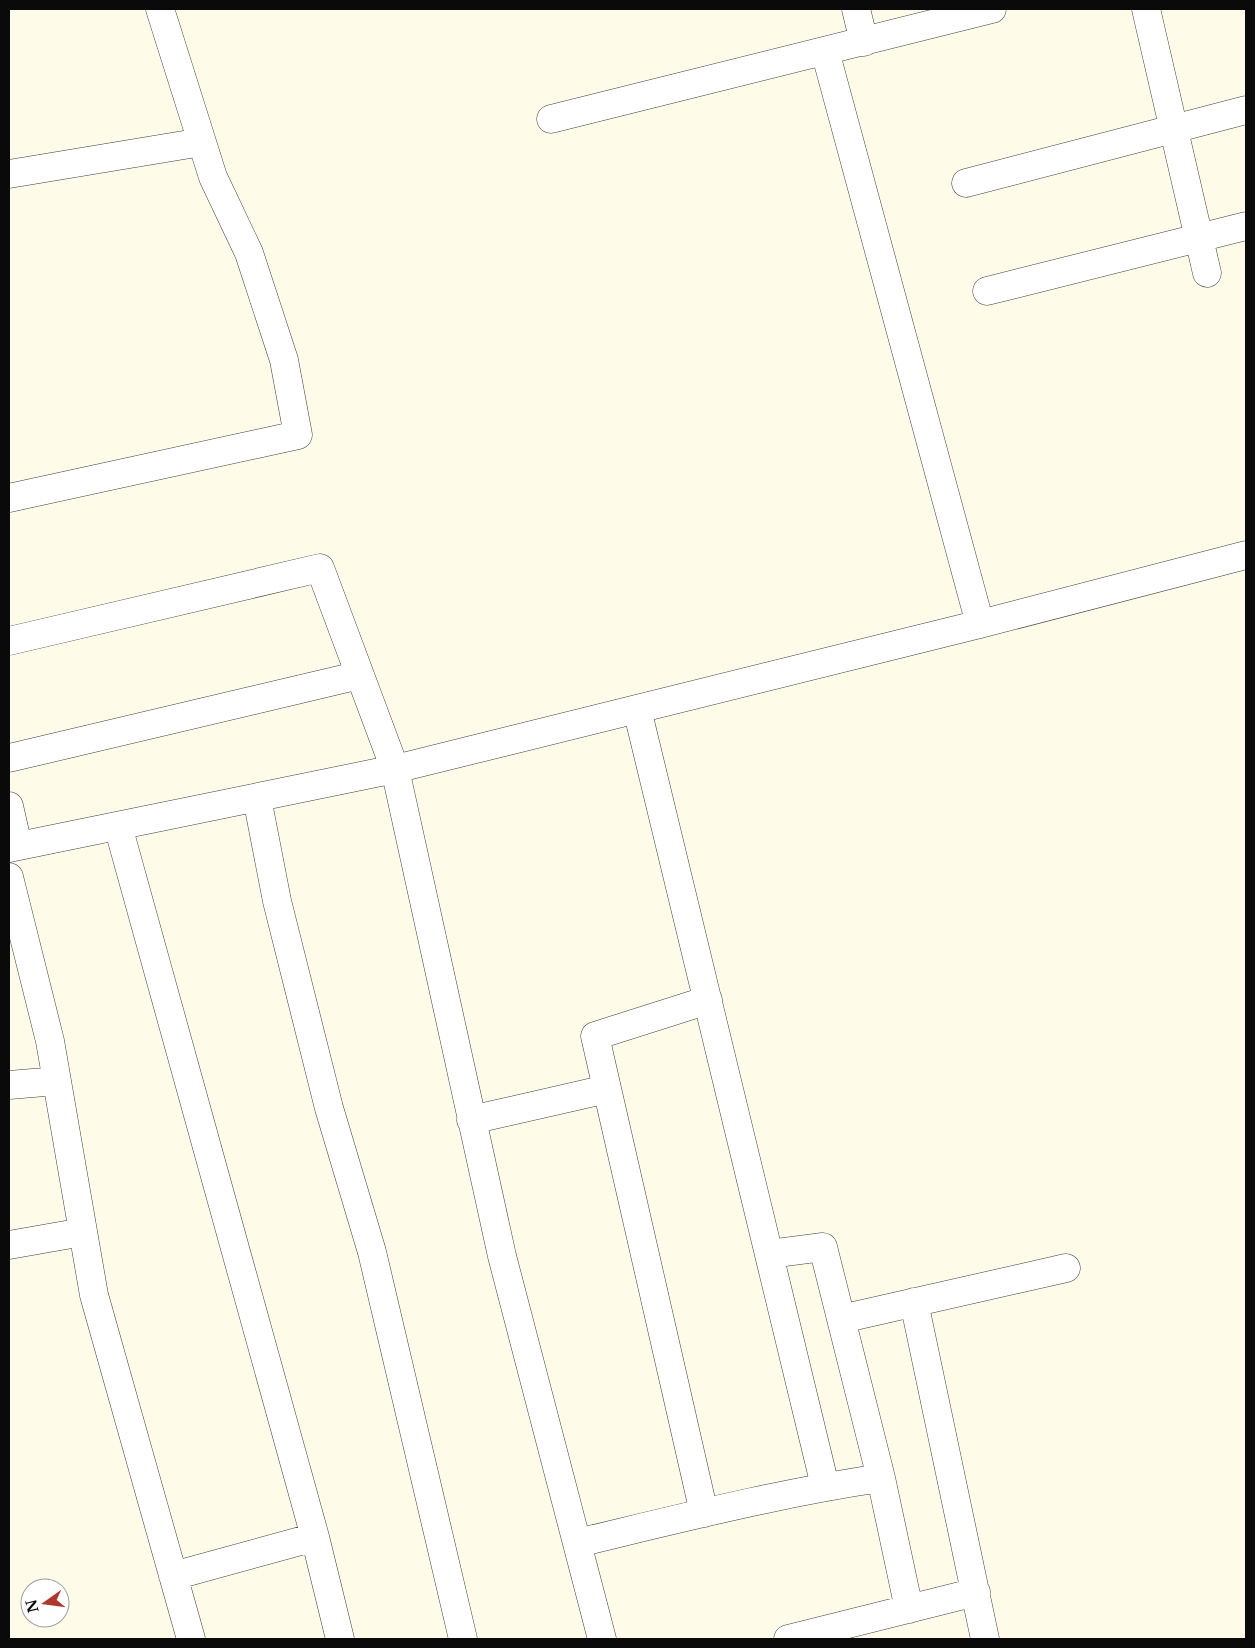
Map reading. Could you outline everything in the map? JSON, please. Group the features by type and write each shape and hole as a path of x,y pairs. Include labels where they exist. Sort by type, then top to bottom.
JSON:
{"street":[{"path":"9,498 298,435 281,351 249,253 213,177 160,9"},
{"path":"856,9 864,42"},
{"path":"551,119 992,9"},
{"path":"1146,9 1207,273"},
{"path":"825,52 980,624"},
{"path":"966,183 1246,110"},
{"path":"9,174 202,142"},
{"path":"987,291 1246,226"},
{"path":"9,806 13,847 257,798 395,769 980,624 1246,555"},
{"path":"9,641 320,568 395,769 502,1256 602,1639"},
{"path":"9,758 360,674"},
{"path":"637,709 825,1486"},
{"path":"257,798 277,901 328,1108 372,1252 463,1639"},
{"path":"118,826 315,1537 340,1639"},
{"path":"9,878 50,1041 94,1295 191,1639"},
{"path":"704,1513 595,1036 708,1000"},
{"path":"9,1085 56,1081"},
{"path":"471,1120 607,1089"},
{"path":"9,1245 83,1232"},
{"path":"769,1254 823,1247 881,1478 910,1609"},
{"path":"841,1319 1066,1268"},
{"path":"914,1302 985,1639"},
{"path":"577,1543 825,1486 881,1478"},
{"path":"173,1576 315,1537"},
{"path":"788,1639 976,1592"}]}
